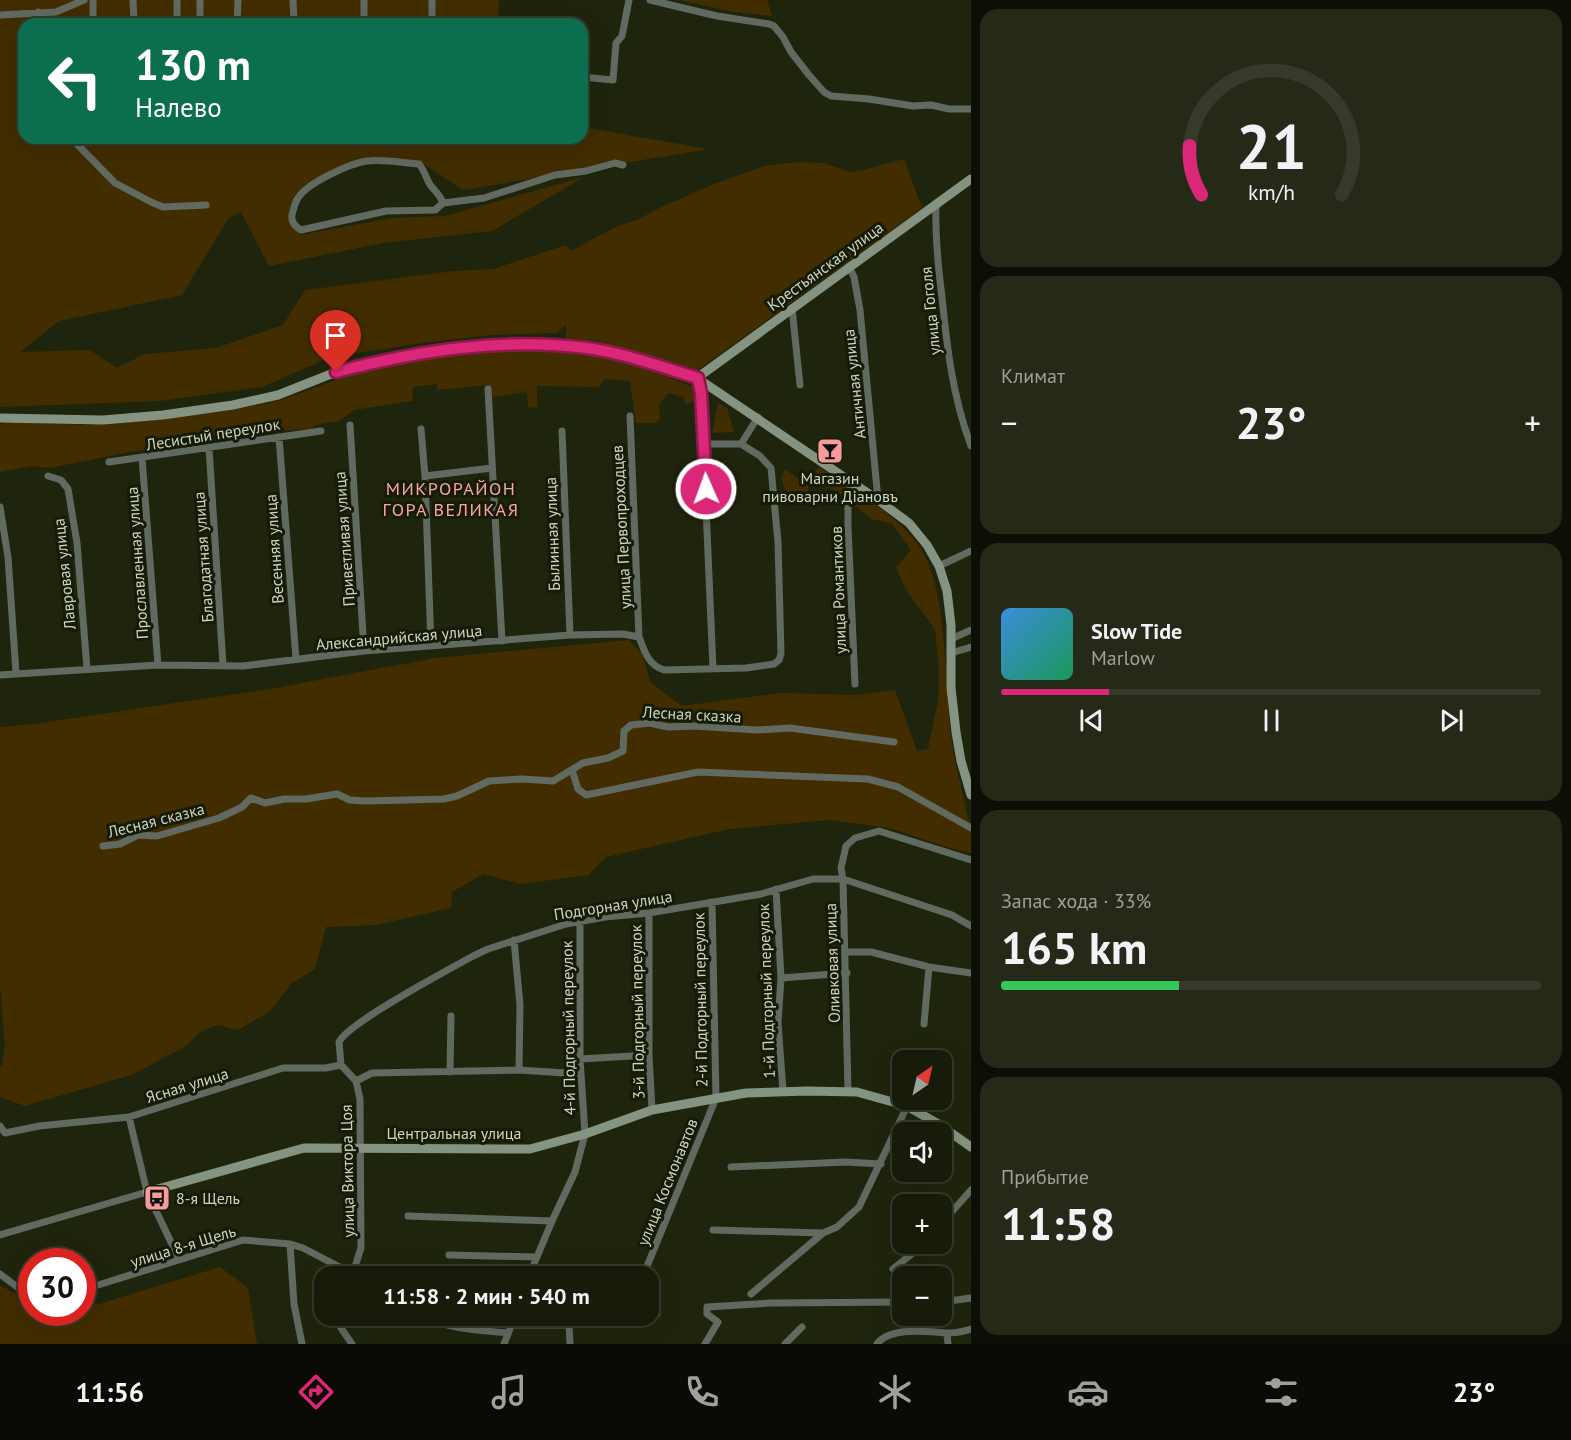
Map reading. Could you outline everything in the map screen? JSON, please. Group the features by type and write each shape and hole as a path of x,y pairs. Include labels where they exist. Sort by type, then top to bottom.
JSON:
{"main road":[{"name":"Крестьянская улица","path":"698,378 971,179"},
{"path":"0,418 104,420 163,415 278,395 336,372 379,361 465,347 501,345 587,348 620,355 698,378 852,481 909,523 927,545 939,566 947,591 951,639 951,688 956,732 961,761 971,794"},
{"name":"Центральная улица","path":"147,1192 304,1148 530,1149 585,1134 652,1110 746,1093 848,1091 892,1100"},
{"name":"Центральная улица","path":"918,1110 971,1147"}],"street":[{"path":"0,15 56,12 84,0"},
{"path":"93,0 93,18"},
{"path":"133,0 134,18"},
{"path":"177,0 177,18"},
{"path":"200,0 200,18"},
{"path":"237,18 238,0"},
{"path":"293,0 294,18"},
{"path":"364,0 364,18"},
{"path":"432,0 432,18"},
{"path":"588,77 613,80 616,42 622,36 629,0"},
{"path":"650,0 717,16 774,26 809,75 824,92 831,96 914,106 931,105 949,109 971,109"},
{"path":"38,12 38,18"},
{"path":"76,144 115,183 153,203 163,207 206,205"},
{"path":"443,203 441,196 430,184 419,164 367,161 350,166 309,187 298,197 292,212 292,221 294,226 301,230 386,211 435,210 443,203 484,198 555,176 575,174 615,163 623,165"},
{"name":"улица Гоголя","path":"936,205 935,236 947,355 960,416 971,446"},
{"name":"Античная улица","path":"849,266 854,277 860,310 878,500"},
{"path":"792,308 800,385"},
{"path":"698,378 704,444 713,668"},
{"path":"488,389 502,642"},
{"name":"улица Первопроходцев","path":"630,416 639,637"},
{"path":"741,444 758,417"},
{"name":"Приветливая улица","path":"350,425 364,651"},
{"path":"421,429 425,476 431,646"},
{"name":"Лесистый переулок","path":"109,462 321,431"},
{"name":"Былинная улица","path":"562,431 570,635"},
{"name":"Весенняя улица","path":"279,437 296,659"},
{"path":"639,637 649,661 656,668 664,670 765,665 774,664 779,660 781,654 778,542 771,468 760,456 741,444 704,444"},
{"name":"Благодатная улица","path":"209,448 223,665"},
{"name":"Прославленная улица","path":"142,458 158,665"},
{"path":"425,476 492,468"},
{"name":"Лавровая улица","path":"48,476 61,480 68,489 77,543 87,669"},
{"name":"улица Романтиков","path":"852,481 848,495 855,684"},
{"path":"0,507 8,557 16,673"},
{"path":"939,566 971,551"},
{"path":"951,639 971,630"},
{"name":"Александрийская улица","path":"0,675 158,665 243,666 364,651 570,635 623,634 639,637"},
{"path":"951,653 971,647"},
{"name":"Лесная сказка","path":"103,846 120,844 138,835 157,836 219,818 242,807 251,798 265,803 337,794 350,800 365,801 444,799 457,796 489,781 552,781 583,763 608,758 623,751 624,731 631,725 650,723 668,727 694,726 757,730 790,728 894,742"},
{"path":"572,770 578,789 586,795 698,772 867,779 898,787 971,828"},
{"name":"Оливковая улица","path":"848,1091 847,974 841,868 846,846 855,838 879,831 971,860"},
{"name":"Подгорная улица","path":"341,1065 339,1042 365,1019 473,956 566,924 761,894 813,879 843,879 952,915 971,926"},
{"name":"1-й Подгорный переулок","path":"776,889 781,978 778,1023 783,1091"},
{"name":"2-й Подгорный переулок","path":"712,902 716,1098"},
{"name":"3-й Подгорный переулок","path":"649,913 652,1110"},
{"name":"4-й Подгорный переулок","path":"533,1266 575,1172 585,1134 580,1074 580,922"},
{"path":"514,940 520,1005 519,1070"},
{"path":"845,952 871,952 928,967 971,973"},
{"path":"924,1024 928,967"},
{"path":"781,978 847,974"},
{"path":"450,1072 451,1016"},
{"path":"580,1059 650,1055"},
{"name":"улица Виктора Цоя","path":"341,1065 356,1081 360,1098 361,1248 356,1266"},
{"name":"Ясная улица","path":"0,1126 5,1133 39,1126 129,1117 276,1070 341,1065"},
{"path":"356,1081 372,1074 519,1070 580,1074"},
{"name":"улица Космонавтов","path":"647,1266 716,1098"},
{"path":"751,1294 859,1207 905,1110"},
{"path":"129,1117 147,1192 179,1259"},
{"path":"731,1167 845,1162 881,1164"},
{"path":"952,1212 971,1190"},
{"name":"Центральная улица","path":"0,1235 147,1192"},
{"path":"408,1216 552,1221"},
{"path":"713,1230 824,1233"},
{"name":"улица 8-я Щель","path":"96,1287 243,1240 290,1244 303,1248 336,1266"},
{"path":"290,1244 294,1304 302,1344"},
{"path":"897,1266 912,1254"},
{"path":"449,1255 536,1257"},
{"path":"0,1274 18,1288"},
{"path":"952,1301 971,1298"},
{"path":"705,1344 711,1338 718,1322 707,1314 707,1307 784,1303 892,1302"},
{"path":"340,1326 352,1344"},
{"path":"451,1326 461,1329 554,1326"},
{"path":"504,1344 511,1326"},
{"path":"569,1326 570,1344"},
{"path":"785,1344 802,1327"},
{"path":"877,1344 882,1338 911,1331 934,1330 947,1333 971,1329"},
{"path":"947,1333 948,1344"}],"shaded area":[{"path":"0,0 499,0 498,18 18,18 18,144 588,144 588,128 708,149 463,190 419,161 349,164 302,195 290,222 300,235 392,218 445,216 584,177 492,231 383,243 269,266 241,212 228,219 182,295 59,321 20,352 90,350 117,368 145,354 216,348 283,325 305,290 454,271 493,269 566,245 571,251 617,226 638,220 709,186 764,166 798,162 823,163 850,172 904,159 922,208 695,372 597,341 566,338 566,324 557,333 492,335 331,357 262,387 160,401 0,407"},
{"path":"679,0 767,0 772,16 734,12"},
{"path":"491,349 584,352 622,360 693,387 696,401 686,404 683,397 668,393 659,405 660,418 656,423 636,423 630,381 605,379 598,387 537,386 537,407 528,408 527,392 492,397 488,385 437,390 437,384 413,387 412,401 354,410 339,421 315,425 311,429 212,438 50,468 32,466 0,472 0,424 13,422 84,425 220,412 278,401 347,376 371,370 447,354"},
{"path":"718,403 727,408 734,432 712,433"},
{"path":"819,467 886,512 919,546 929,564 941,612 952,742 968,819 971,822 971,853 889,828 830,820 729,829 606,857 588,875 521,884 483,874 452,892 451,908 376,925 326,927 315,969 292,983 269,1012 238,1030 218,1025 202,1031 183,1048 131,1075 25,1106 0,1097 0,1066 5,1045 0,986 0,727 270,689 435,658 629,640 642,654 651,683 682,706 780,693 856,695 895,690 917,751 928,749 938,702 939,668 935,629 906,590 896,568 911,550 892,524 872,519 833,489 806,483"},
{"path":"785,469 808,486 810,500 785,490 781,477"},
{"path":"220,1267 248,1288 257,1344 0,1344 0,1285 18,1295 18,1326 96,1326 96,1304"}],"place":[{"name":"Магазин пивоварни Дiановъ","path":"830,451"},
{"name":"8-я Щель","path":"157,1198"}],"district":[{"name":"МИКРОРАЙОН ГОРА ВЕЛИКАЯ","path":"451,498"}],"route":[{"path":"336,372 379,361 465,347 538,345 603,351 698,378 701,393 706,489"}]}
